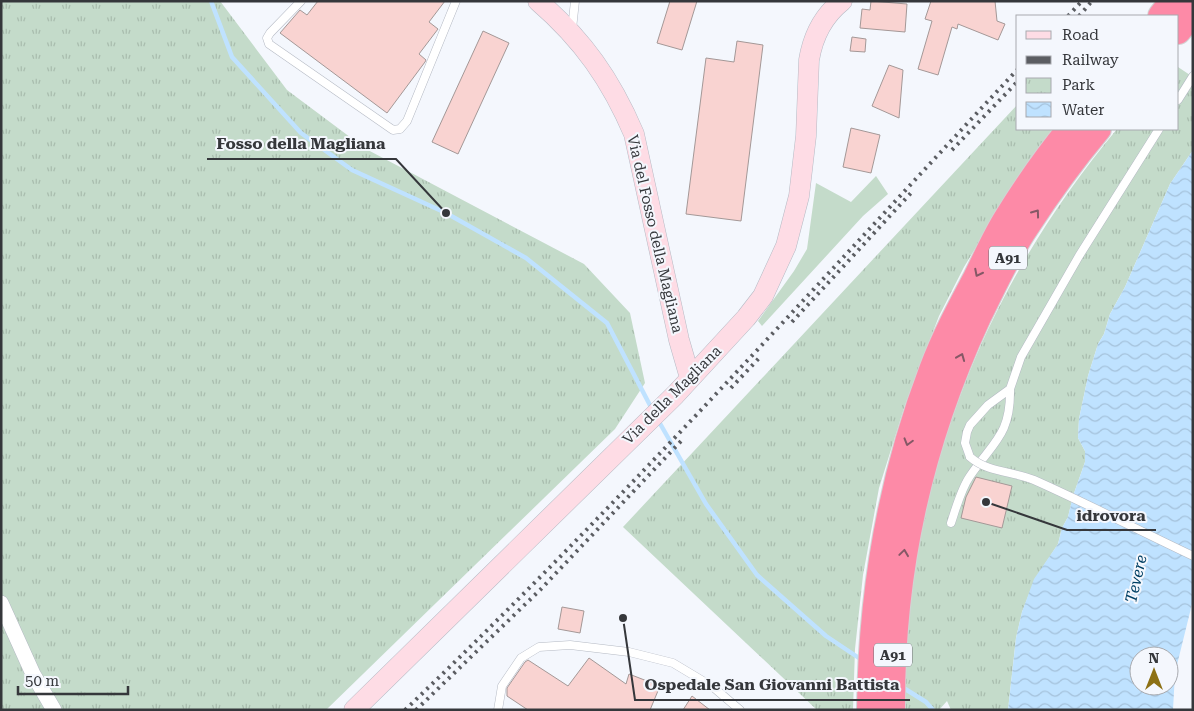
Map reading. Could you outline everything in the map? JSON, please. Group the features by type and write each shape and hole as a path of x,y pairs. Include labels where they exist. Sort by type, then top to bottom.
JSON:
{"highway":[{"path":"1162,15 1173,1"},
{"path":"1179,30 1193,13"},
{"name":"A91","path":"892,710 896,601 905,543 933,399 951,326 1006,219 1042,165 1069,130"},
{"name":"A91","path":"870,710 870,671 874,625 888,526 908,442 969,336 995,282 1025,228 1097,130"}],"main road":[{"name":"Via del Fosso della Magliana","path":"538,1 557,17 606,77 622,105 634,134 677,332 690,378"},
{"name":"Via della Magliana","path":"354,710 675,395 746,318 763,296 786,246 799,196 806,136 810,48 824,20 842,1"}],"street":[{"path":"1,603 33,674 54,710"}],"lane":[{"path":"301,1 270,33 267,38 269,44 393,130 400,129 407,121 456,1"},
{"path":"571,33 575,1"},
{"path":"1179,98 1193,76"},
{"path":"951,523 969,477 1002,433 1010,408 1010,389 1021,357 1064,281 1158,130"},
{"path":"1010,389 988,405 970,425 965,443 970,457 990,468 1034,480 1193,556"},
{"path":"498,710 502,686 521,658 539,647 570,646 629,652 672,663 712,687 740,710"}],"green space":[{"path":"1,1 220,1 287,90 366,149 584,264 630,313 645,383 615,429 326,710 1,710"},
{"path":"1179,68 1193,77 1193,150 1170,184 1098,344 1088,376 1079,419 1078,438 1085,451 1085,462 1058,544 1035,579 1022,612 1016,638 1008,710 951,710 947,701 939,710 903,710 904,655 917,554 932,487 951,422 974,360 1003,299 1036,241 1074,184 1116,130 1179,130"},
{"path":"1016,106 1016,130 1054,130 990,224 964,267 939,316 905,405 879,488 863,575 855,649 853,710 817,710 623,527"},
{"path":"876,176 888,194 863,216 762,326 758,321 794,271 807,249 816,183 851,202"}],"water":[{"name":"Tevere","path":"1193,150 1193,600 1179,657 1179,646 1129,646 1129,696 1174,696 1173,710 1008,710 1016,638 1022,612 1034,579 1058,544 1062,528 1068,517 1085,462 1085,451 1078,438 1079,419 1088,376 1110,314 1125,287 1170,184"}],"building":[{"path":"318,1 445,1 429,22 438,29 419,54 426,60 425,62 387,113 280,33 300,10 307,15"},
{"path":"670,1 697,1 682,50 657,43"},
{"path":"871,1 907,4 905,32 860,28 862,9 870,10"},
{"path":"931,1 995,1 997,21 1005,24 998,40 958,24 957,29 952,27 938,75 918,69 932,21 925,19"},
{"path":"483,31 509,43 458,154 432,142"},
{"path":"852,37 866,39 865,52 850,51"},
{"path":"737,41 763,45 741,221 686,214 706,58 734,62"},
{"path":"889,65 903,70 899,118 872,106"},
{"path":"851,128 880,135 871,173 843,167"},
{"path":"976,477 1012,486 1002,528 961,518 966,497"},
{"path":"562,607 584,611 580,633 558,629"},
{"path":"589,658 626,684 629,674 660,686 650,710 528,710 507,696 507,688 528,660 568,686"},
{"path":"692,696 710,710 683,710"}],"waterway":[{"path":"211,1 232,57 301,133 352,170 446,213 526,258 607,323 653,411"},
{"path":"658,420 706,504 757,575 826,636 862,660"},
{"path":"902,687 926,702 933,710"}],"railway":[{"path":"1069,15 1082,1"},
{"path":"1080,15 1092,1"},
{"path":"405,710 563,554 640,474 1016,71"},
{"path":"952,150 1016,83"},
{"path":"792,322 911,193"},
{"path":"731,388 760,357"},
{"path":"416,710 541,589 683,439"}],"place":[{"name":"Fosso della Magliana","path":"446,213"},
{"name":"idrovora","path":"986,502"},
{"name":"Ospedale San Giovanni Battista","path":"623,618"}]}
